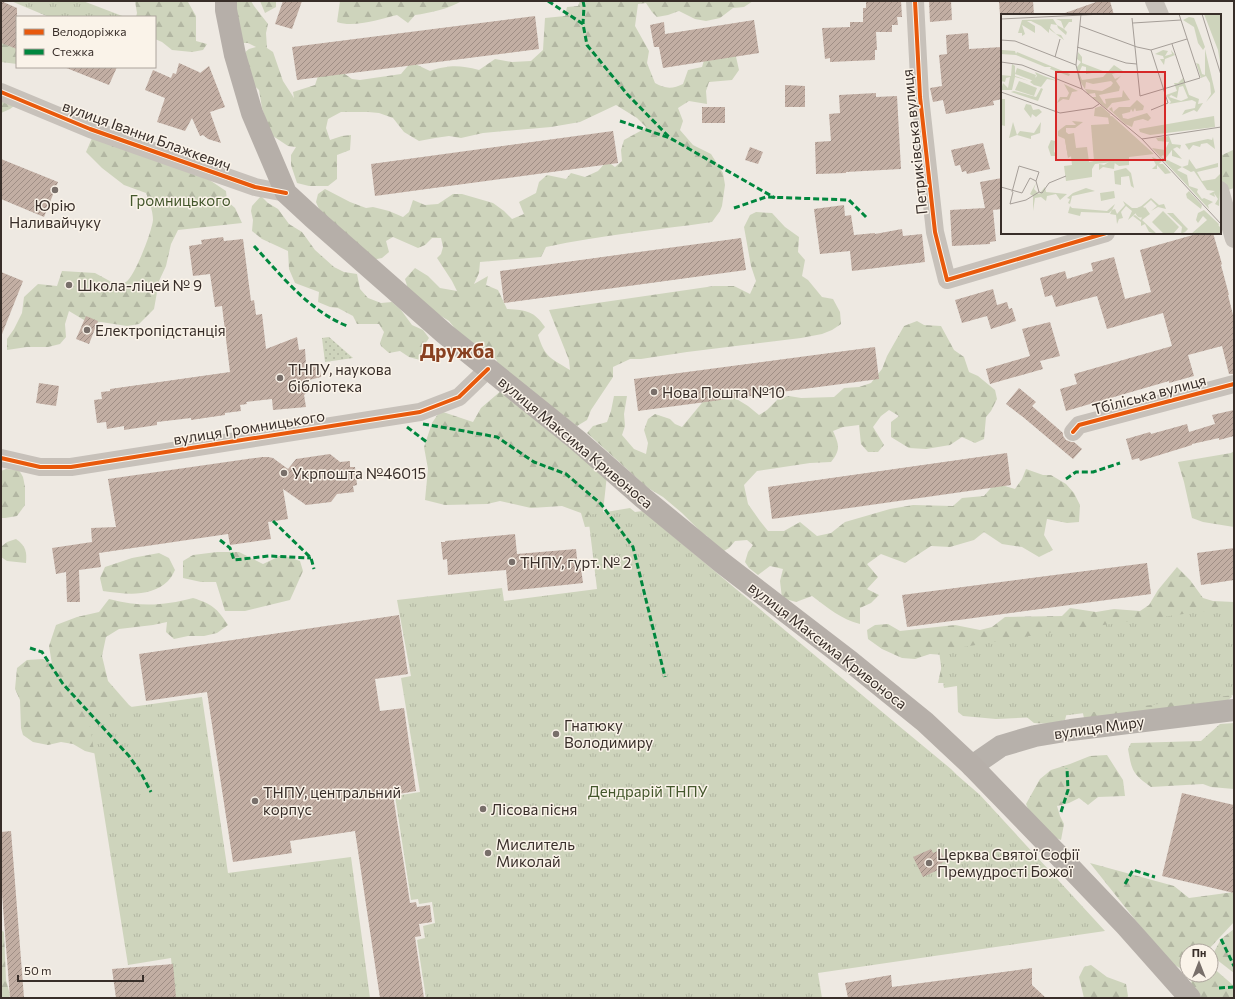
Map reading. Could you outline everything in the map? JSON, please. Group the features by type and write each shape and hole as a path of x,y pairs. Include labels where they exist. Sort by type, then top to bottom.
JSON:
{"main road":[{"name":"вулиця Максима Кривоноса","path":"226,1 226,10 235,55 252,113 286,192 312,217 445,334 577,440 642,497 721,562 925,722 972,766 1126,926 1190,998"},
{"name":"вулиця Миру","path":"972,766 1001,746 1035,736 1071,730 1234,710"}],"street":[{"name":"Петриківська вулиця","path":"915,1 920,97 935,232 947,280 1103,234"},
{"path":"1154,1 1160,14"},
{"name":"вулиця Іванни Блажкевич","path":"1,92 90,129 255,187 286,192"},
{"path":"1224,196 1234,239"},
{"name":"вулиця Громницького","path":"1,458 40,467 71,467 420,412 459,397 488,369"},
{"name":"Тбіліська вулиця","path":"1073,432 1080,425 1234,384"}],"green space":[{"path":"11,1 83,1 122,16 47,16"},
{"path":"135,1 186,1 196,16 196,41 207,44 203,50 192,52 172,50 156,39 156,16 136,16"},
{"path":"232,1 251,1 268,24 266,33 267,48 273,52 283,81 294,98 293,92 315,85 319,73 342,72 352,79 360,80 401,74 411,62 430,71 454,66 479,70 495,59 512,62 531,61 543,50 545,18 565,16 567,7 578,6 580,1 753,1 744,7 733,8 720,18 706,21 695,19 679,11 657,17 646,3 638,4 635,26 649,51 647,63 655,83 659,85 669,88 683,84 688,70 702,67 708,47 734,48 739,70 732,80 709,82 706,91 707,104 689,101 678,108 683,121 680,130 693,145 711,154 723,173 725,185 722,206 712,222 608,236 546,247 541,257 480,262 479,273 474,284 488,276 486,285 498,290 507,309 529,312 537,318 545,327 538,335 546,353 553,360 570,370 569,360 549,310 714,286 734,286 750,294 756,281 751,266 744,227 750,215 756,212 772,213 785,227 799,237 798,252 805,260 802,276 808,280 822,297 833,299 840,312 841,324 822,334 801,338 641,359 630,359 613,367 613,377 591,410 587,420 577,426 499,367 496,359 489,360 460,335 449,321 425,306 408,289 405,279 415,268 428,276 440,288 457,291 437,258 441,254 443,247 441,238 432,238 425,245 418,248 393,237 386,241 389,252 382,258 372,260 319,209 316,202 318,194 325,189 350,202 366,208 373,207 389,211 403,217 409,212 413,200 425,205 438,204 453,194 462,194 493,203 512,219 524,214 519,202 536,193 539,182 547,175 566,179 571,173 585,177 598,171 607,161 615,167 622,161 621,150 624,140 646,127 637,118 616,105 580,122 551,127 483,133 461,138 449,136 419,141 404,132 393,118 379,113 341,112 328,119 326,128 330,140 351,135 350,150 337,155 337,179 328,186 309,186 297,183 291,165 291,155 296,147 288,146 273,136 267,123 262,108 259,90 250,82 244,53 249,49 256,47 248,43 241,43"},
{"path":"260,1 276,1 276,7 265,13"},
{"path":"340,1 462,1 439,10 415,15 408,23 397,15 367,22 344,24 337,22"},
{"path":"1,40 16,48 16,64 1,62"},
{"path":"1,94 14,106 1,113"},
{"name":"Громницького","path":"92,138 205,177 226,191 227,201 235,208 242,223 178,230 171,244 166,266 159,281 154,309 139,324 127,326 101,322 89,323 69,311 65,324 66,337 60,344 48,347 27,347 7,350 7,339 22,313 24,297 38,284 57,286 62,271 95,273 117,285 126,282 130,278 142,253 150,233 153,220 152,210 146,193 124,185 102,168 86,152"},
{"path":"1234,150 1234,188 1225,191 1221,186 1221,156"},
{"path":"261,196 268,203 278,209 289,224 302,232 315,250 334,267 344,272 357,274 360,289 368,298 381,303 392,302 401,310 412,325 423,330 429,338 423,347 420,360 409,357 400,351 389,353 381,346 380,343 384,332 379,324 357,324 353,316 338,308 330,307 318,302 319,292 295,283 289,269 288,251 262,239 252,231 252,206"},
{"path":"917,321 924,325 941,326 954,350 964,357 969,372 978,376 995,390 997,399 986,417 984,439 975,443 962,437 950,445 926,449 909,448 891,437 891,422 899,416 889,410 881,416 873,427 884,445 878,452 868,452 861,444 859,425 843,427 833,431 837,440 838,450 831,462 810,463 757,471 744,485 748,504 768,531 784,531 800,522 817,536 831,533 845,522 890,509 913,505 953,506 962,498 984,496 995,483 1015,489 1022,479 1026,469 1043,475 1051,475 1066,484 1074,493 1080,505 1079,522 1067,523 1047,519 1044,535 1053,550 1039,557 1022,547 1002,544 984,532 974,540 950,547 931,546 905,563 881,554 867,564 878,577 867,589 879,595 871,603 860,608 860,624 853,622 829,609 812,596 796,602 782,598 780,581 783,569 770,566 758,575 749,568 745,562 748,552 753,545 747,540 735,541 729,548 722,552 710,542 707,536 682,513 663,497 648,488 587,433 593,426 607,422 614,396 627,396 624,414 625,426 622,435 634,449 646,454 648,443 644,430 648,419 655,414 670,419 675,424 682,427 706,398 730,395 759,415 767,410 778,399 789,396 801,398 834,397 844,388 859,387 871,383 882,369 887,356 904,326"},
{"path":"329,337 353,358 325,362 322,338"},
{"path":"502,390 607,475 603,512 625,524 585,527 581,513 562,506 531,508 500,501 487,504 445,505 425,500 428,469 424,447 432,423 440,411 473,422 481,408"},
{"path":"1234,451 1234,527 1203,522 1192,518 1178,462 1231,453"},
{"path":"6,469 19,470 23,477 25,487 25,505 17,516 1,518 1,471"},
{"name":"Дендрарій ТНПУ","path":"630,508 635,512 643,511 951,769 980,795 1105,931 818,973 822,998 426,998 417,940 425,938 423,926 435,923 432,902 419,904 418,899 411,900 395,796 420,792 401,678 411,676 397,600 502,588 504,601 597,589 588,515"},
{"path":"16,539 22,544 25,550 26,563 7,561 1,557 2,546 7,542"},
{"path":"217,552 239,552 263,564 282,555 300,561 303,571 290,600 245,611 225,611 216,582 201,582 183,578 183,561 193,555"},
{"path":"159,553 169,558 175,570 169,580 161,586 153,590 137,594 103,591 100,578 105,567 132,558"},
{"path":"1177,567 1190,580 1203,598 1213,601 1234,602 1234,662 1228,685 1232,697 1215,711 1084,718 1082,709 1068,708 1065,720 1051,724 1034,723 1023,714 970,700 955,683 938,683 944,655 930,654 915,659 902,658 882,649 868,639 867,630 875,625 888,624 900,631 955,625 980,630 992,627 1005,617 1062,616 1070,608 1096,612 1114,609 1140,611 1149,605 1158,590"},
{"path":"193,598 214,607 221,614 228,625 217,633 174,639 166,632 167,622 119,629 106,637 102,656 108,681 129,705 157,725 97,754 85,751 73,744 61,742 48,745 33,742 23,735 21,728 20,700 15,689 17,668 27,660 43,659 52,664 49,646 56,625 77,617 99,612 109,599 120,602 161,604"},
{"path":"1234,607 1234,695 1060,716 996,719 963,716 958,712 957,686 944,688 939,651 1060,631"},
{"path":"202,697 228,873 351,857 370,998 175,998 171,958 128,965 88,713"},
{"path":"1234,723 1234,789 1211,787 1203,784 1151,787 1136,775 1132,767 1128,749 1131,743 1201,741 1220,724"},
{"path":"1107,755 1123,780 1125,796 1098,797 1088,805 1079,798 1069,803 1057,806 1064,824 1061,840 1051,836 1031,816 1026,804 1040,779 1051,770 1090,756"},
{"path":"1090,863 1174,886 1189,898 1234,892 1234,922 1214,943 1179,943 1179,968 1168,961"},
{"path":"1234,929 1234,973 1219,961 1219,943 1221,939"},
{"path":"1,930 4,932 6,980 10,995 9,998 1,998"},
{"path":"1091,965 1107,977 1126,984 1127,998 1084,998 1079,977 1084,967"},
{"path":"1219,973 1234,986 1234,998 1199,998 1190,987 1191,983 1219,983"}],"building":[{"path":"1,1 17,8 16,49 1,43"},
{"path":"283,1 302,1 292,29 275,24"},
{"path":"866,1 901,1 902,17 897,17 898,25 892,25 892,32 876,32 877,50 875,50 875,60 830,62 830,58 825,59 822,28 850,27 850,22 863,22 863,8 866,8"},
{"path":"929,1 951,1 952,20 930,22"},
{"path":"999,1 1033,1 1034,14 1000,15"},
{"path":"1099,1 1110,1 1114,14 1066,14"},
{"path":"535,16 539,49 297,80 292,47"},
{"path":"754,20 759,53 663,68 659,47 654,47 650,25 664,22 665,34"},
{"path":"968,33 969,49 1001,47 1001,99 993,101 994,105 946,114 943,100 933,102 930,88 942,86 939,55 947,54 946,35"},
{"path":"179,63 200,73 209,66 225,107 210,112 221,143 208,139 203,135 200,136 192,118 185,131 157,122 165,98 145,90 153,70 171,78 173,73 176,74"},
{"path":"66,68 117,68 109,85"},
{"path":"785,85 805,86 805,107 785,107"},
{"path":"876,93 876,97 897,96 901,169 816,174 815,142 831,141 829,114 840,113 839,95"},
{"path":"702,107 725,107 725,123 702,123"},
{"path":"613,131 618,163 375,196 371,164"},
{"path":"983,143 990,169 967,174 966,171 962,172 960,165 955,166 951,150"},
{"path":"750,147 763,152 758,164 745,160"},
{"path":"1,159 58,182 44,217 1,199"},
{"path":"1001,178 1001,209 993,210 996,241 990,242 990,244 952,246 950,210 985,208 980,182"},
{"path":"844,205 845,216 851,215 854,235 875,234 902,229 903,236 922,234 925,262 852,271 850,251 820,254 814,209"},
{"path":"1196,234 1213,234 1222,264 1234,319 1234,374 1229,374 1222,346 1188,355 1194,376 1169,383 1169,381 1066,411 1060,389 1077,384 1074,374 1172,346 1163,313 1107,329 1097,296 1056,307 1052,295 1045,297 1040,278 1065,271 1067,279 1093,271 1091,263 1114,257 1125,299 1151,292 1140,250"},
{"path":"223,237 224,241 243,239 251,301 254,300 256,315 262,314 266,349 297,337 299,350 305,349 306,364 319,363 321,377 309,380 310,390 304,395 306,407 273,410 272,399 246,402 247,404 240,405 241,411 225,413 225,415 191,420 191,418 157,422 157,425 124,430 124,426 107,429 106,422 97,423 94,400 102,399 101,392 110,391 110,389 230,372 222,306 215,307 210,274 193,276 189,246 202,244 201,240"},
{"path":"741,238 746,270 504,303 500,271"},
{"path":"1,272 23,281 2,334 1,334"},
{"path":"993,289 997,305 1007,302 1009,309 1012,308 1016,321 991,329 987,316 962,323 955,300"},
{"name":"Електропідстанція","path":"86,316 98,321 89,344 76,339"},
{"path":"1050,322 1060,356 1040,361 1043,369 990,384 986,369 1030,356 1022,329"},
{"path":"875,347 879,379 638,411 634,379"},
{"path":"39,383 59,386 56,406 36,403"},
{"path":"1019,388 1036,402 1032,406 1063,433 1066,440 1074,442 1082,449 1073,459 1006,404"},
{"path":"1234,410 1234,436 1192,444 1140,461 1139,458 1132,460 1126,439 1187,424 1189,432 1215,424 1212,415"},
{"path":"1007,453 1011,485 772,519 768,487"},
{"path":"330,454 340,462 350,461 350,467 355,467 357,485 353,486 354,492 337,494 331,502 306,505 283,489 288,519 268,522 271,539 230,545 228,534 99,553 101,567 79,570 80,602 67,602 66,572 56,574 52,548 92,542 91,528 116,527 108,479 262,457 273,458 288,469 296,459"},
{"name":"ТНПУ, гурт. № 2","path":"515,534 517,554 576,549 578,569 581,568 583,583 508,591 506,570 448,575 447,559 443,560 441,542"},
{"path":"1234,548 1234,580 1201,585 1197,553"},
{"path":"1147,563 1151,594 907,627 902,595"},
{"name":"ТНПУ, центральний корпус","path":"399,615 408,674 375,679 380,711 404,708 416,791 393,795 410,903 416,902 417,907 430,905 432,922 419,924 421,936 415,937 424,998 380,998 355,831 290,841 292,853 233,862 207,692 146,701 139,654"},
{"path":"1182,793 1234,805 1234,893 1162,876"},
{"path":"11,831 24,998 10,998 1,881 1,832"},
{"name":"Церква Святої Софії Премудрості Божої","path":"931,849 933,853 940,850 945,861 938,865 940,869 923,877 913,857"},
{"path":"173,964 176,998 116,998 112,969"},
{"path":"1032,968 1032,985 1046,998 848,998 845,983 891,975 892,987"}],"marked path":[{"path":"548,1 583,24 587,45 627,94 670,138"},
{"path":"583,1 583,24"},
{"path":"620,121 670,138 775,198"},
{"path":"734,208 766,197 849,200 868,219"},
{"path":"254,246 285,280 308,302 320,311 347,326"},
{"path":"423,424 497,437 534,462 566,474 601,504 633,547 665,677"},
{"path":"407,427 428,443"},
{"path":"1066,479 1076,472 1093,472 1120,463"},
{"path":"273,521 311,558 314,569"},
{"path":"220,540 230,548 234,560 269,556 311,558"},
{"path":"30,648 42,652 63,684 129,756 141,773 151,792"},
{"path":"1061,812 1068,790 1067,768"},
{"path":"1125,884 1133,870 1155,877"},
{"path":"1221,939 1234,966"},
{"path":"1219,988 1234,987"}],"cycle path":[{"path":"915,1 920,97 935,232 947,280 1103,234"},
{"path":"1,92 90,129 255,187 286,193"},
{"path":"1,458 40,467 71,467 420,412 459,397 488,369"},
{"path":"1073,432 1079,425 1234,384"}],"place":[{"name":"Юрію Наливайчуку","path":"55,190"},
{"name":"Школа-ліцей № 9","path":"69,285"},
{"name":"Електропідстанція","path":"87,330"},
{"name":"ТНПУ, наукова бібліотека","path":"280,378"},
{"name":"Нова Пошта №10","path":"654,392"},
{"name":"Укрпошта №46015","path":"284,473"},
{"name":"ТНПУ, гурт. № 2","path":"512,562"},
{"name":"Гнатюку Володимиру","path":"556,734"},
{"name":"ТНПУ, центральний корпус","path":"255,801"},
{"name":"Лісова пісня","path":"483,809"},
{"name":"Мислитель Миколай","path":"488,853"},
{"name":"Церква Святої Софії Премудрості Божої","path":"929,863"}],"district":[{"name":"Дружба","path":"457,350"}]}
